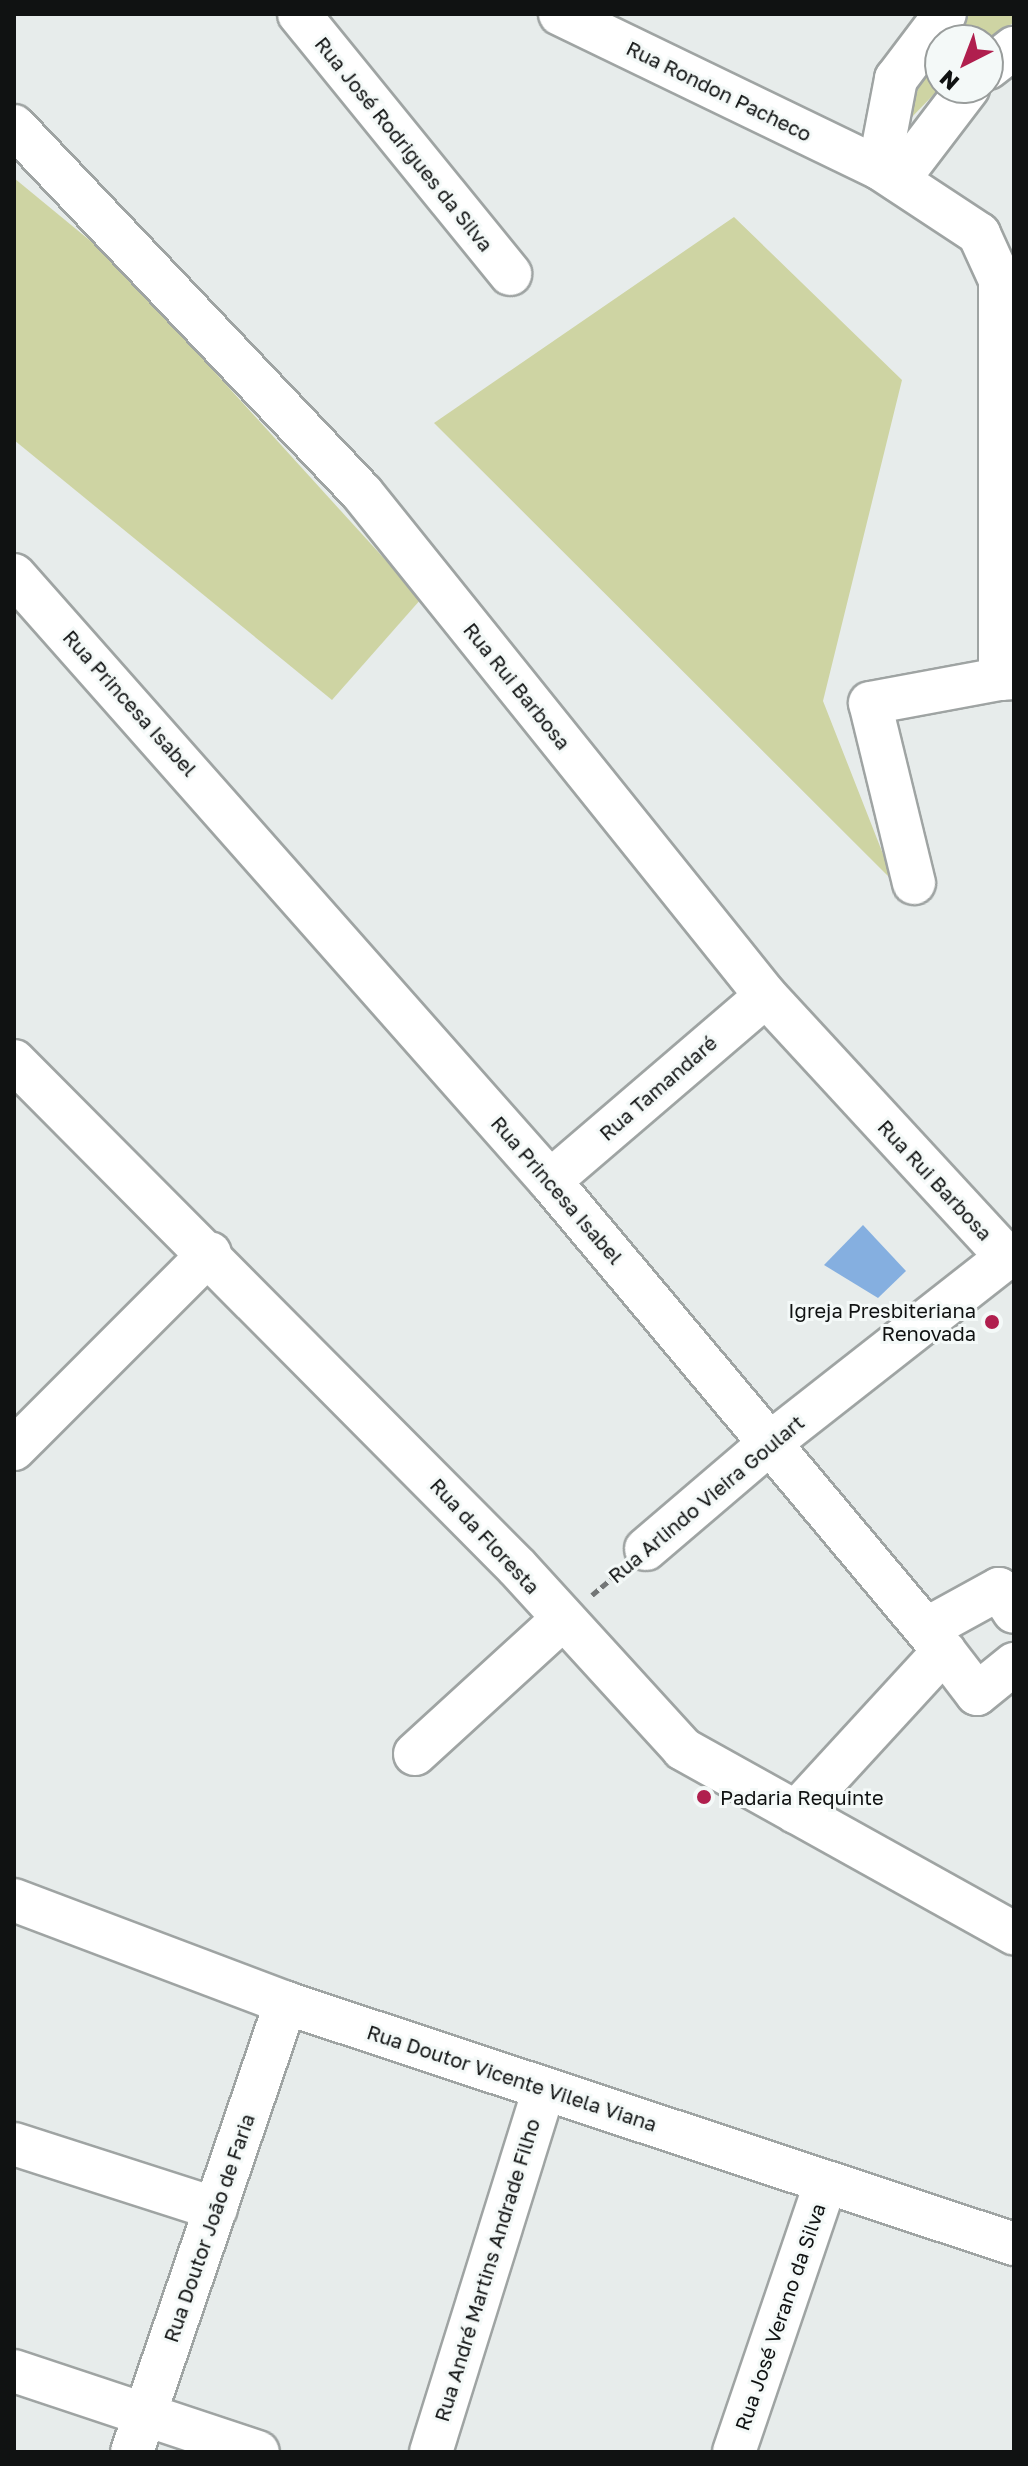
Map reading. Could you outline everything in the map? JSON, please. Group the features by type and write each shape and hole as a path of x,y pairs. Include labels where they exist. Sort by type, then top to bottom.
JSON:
{"street":[{"name":"Rua José Rodrigues da Silva","path":"299,14 510,274"},
{"name":"Rua Rondon Pacheco","path":"560,14 888,174 979,234 1000,280 1007,678"},
{"path":"888,174 896,79 945,14"},
{"path":"888,174 953,104"},
{"name":"Rua Rui Barbosa","path":"14,126 362,493 766,996 1010,1257"},
{"name":"Rua Princesa Isabel","path":"14,575 550,1181 936,1640 977,1694 1014,1664"},
{"path":"914,883 870,703 1007,678"},
{"name":"Rua Tamandaré","path":"550,1181 766,996"},
{"name":"Rua da Floresta","path":"14,1061 210,1253 517,1567 562,1620 683,1749 1014,1933"},
{"path":"14,1449 210,1253"},
{"name":"Rua Arlindo Vieira Goulart","path":"646,1549 770,1443 1010,1257"},
{"path":"796,1812 936,1640 999,1589 1014,1612"},
{"path":"415,1754 562,1620"},
{"name":"Rua Doutor Vicente Vilela Viana","path":"14,1900 286,2003 1014,2244"},
{"name":"Rua Doutor João de Faria","path":"139,2433 286,2003"},
{"name":"Rua André Martins Andrade Filho","path":"431,2452 544,2089"},
{"path":"14,2144 216,2209"},
{"name":"Rua José Verano da Silva","path":"734,2452 826,2182"},
{"path":"14,2371 139,2433 258,2452"}],"path":[{"name":"Rua Arlindo Vieira Goulart","path":"562,1620 646,1549"}],"green space":[{"path":"970,14 1014,14 1014,22 1004,30 1004,24 960,24"},
{"path":"924,65 925,104 910,119"},
{"path":"14,178 110,257 421,599 332,700 14,440"},
{"path":"734,217 902,380 823,701 894,882 434,423"}],"water":[{"path":"863,1225 906,1271 878,1298 824,1265"}],"place":[{"name":"Igreja Presbiteriana Renovada","path":"992,1322"},
{"name":"Padaria Requinte","path":"704,1797"}]}
